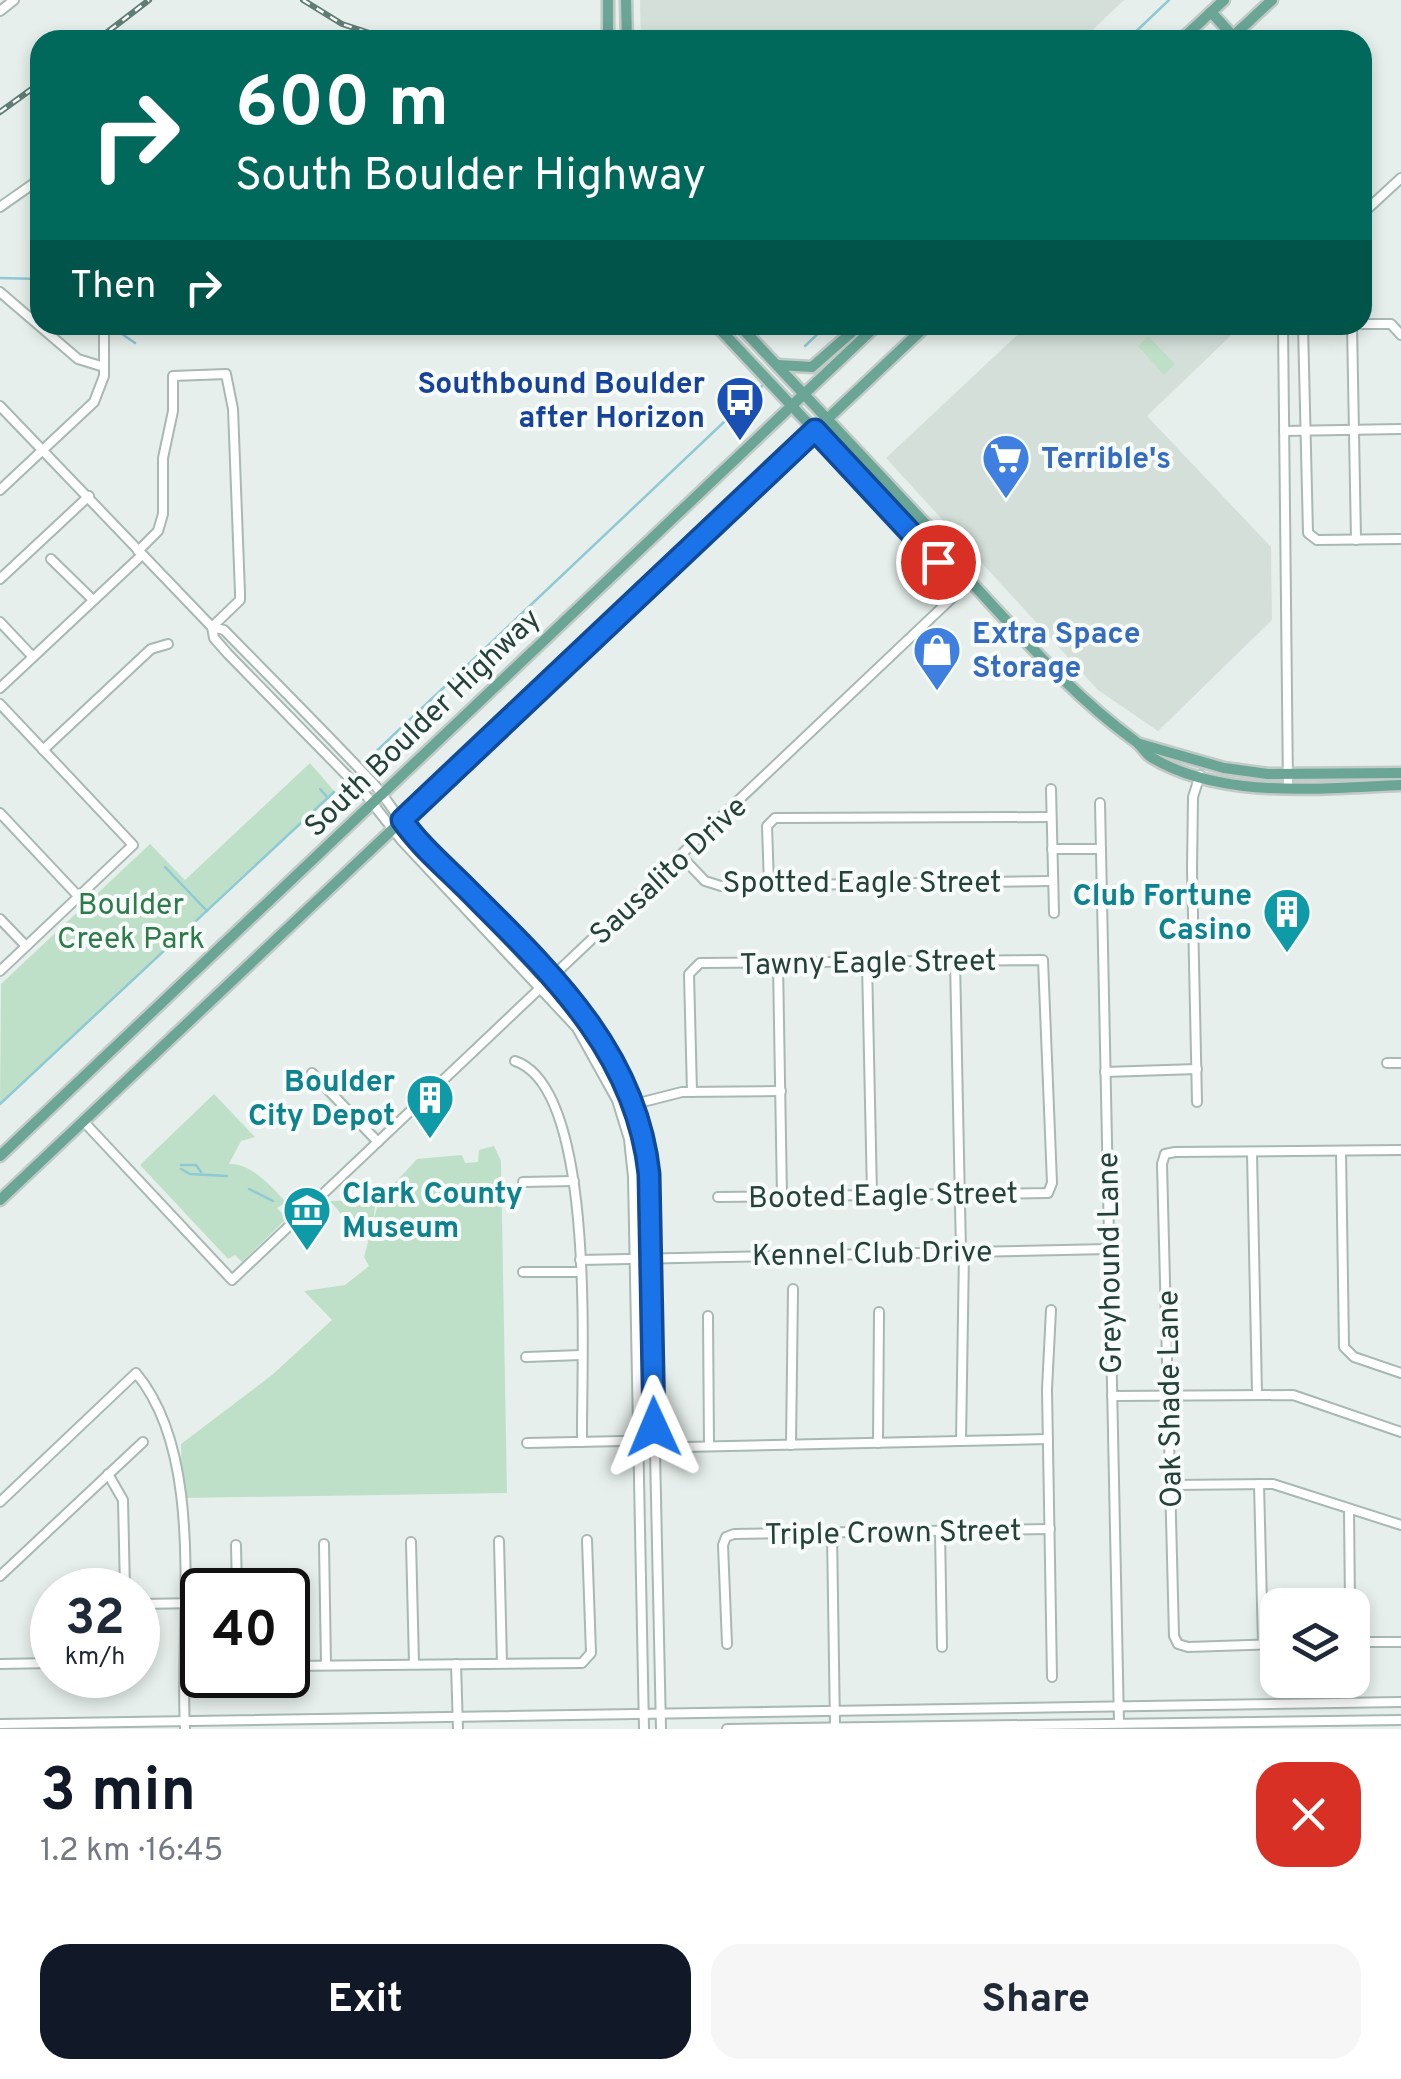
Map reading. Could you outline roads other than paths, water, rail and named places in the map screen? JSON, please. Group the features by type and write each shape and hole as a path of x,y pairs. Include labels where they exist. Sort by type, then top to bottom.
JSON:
{"main road":[{"path":"608,0 608,30"},
{"path":"626,0 626,30"},
{"path":"1192,30 1224,0"},
{"path":"1240,30 1272,0"},
{"path":"1211,12 1225,30"},
{"path":"608,21 626,20"},
{"path":"725,335 954,578 970,581"},
{"path":"748,335 966,568 970,581 1076,694 1140,744 1148,756 1200,776 1401,785"},
{"path":"776,364 812,368 849,335"},
{"name":"South Boulder Highway","path":"0,1156 866,335"},
{"name":"South Boulder Highway","path":"0,1200 916,335"},
{"path":"1140,744 1288,781 1401,773"}],"street":[{"path":"1,8 14,0"},
{"path":"1372,205 1401,178"},
{"path":"0,207 30,186"},
{"path":"0,292 30,318"},
{"path":"1372,326 1400,331"},
{"path":"50,335 78,359 104,367"},
{"path":"0,490 94,402 104,367 104,335"},
{"path":"1283,335 1288,781"},
{"path":"1303,335 1310,536 1401,539"},
{"path":"1352,335 1356,540"},
{"path":"0,688 93,600 158,531 164,514 163,458 173,411 173,376 226,374 234,410 240,600 212,627"},
{"path":"0,406 212,627 224,630 378,799 593,1050 617,1100 631,1156 644,1729"},
{"path":"1284,431 1401,429"},
{"path":"0,579 89,496"},
{"path":"51,559 93,600"},
{"name":"Sausalito Drive","path":"84,1122 232,1280 970,581"},
{"path":"0,622 33,657"},
{"path":"212,627 214,638 228,654 378,799"},
{"path":"43,750 151,648 168,644"},
{"path":"0,704 132,845 0,971"},
{"path":"1197,1102 1192,870 1194,797 1200,776"},
{"path":"1051,789 1054,913"},
{"name":"Greyhound Lane","path":"1100,803 1119,1723"},
{"path":"0,813 79,896"},
{"path":"769,886 770,820 1052,816"},
{"path":"398,824 552,979 606,1043 635,1104 649,1174 661,1729"},
{"path":"1052,849 1101,849"},
{"name":"Spotted Eagle Street","path":"682,857 713,884 1053,881"},
{"path":"0,919 26,946"},
{"name":"Tawny Eagle Street","path":"692,1092 689,974 693,966 1044,960 1052,1183 1048,1193"},
{"path":"956,961 963,1252 961,1441"},
{"path":"868,962 872,1194"},
{"path":"778,964 782,1196"},
{"path":"515,1061 537,1076 554,1102 570,1143 580,1260 582,1442"},
{"path":"1387,1063 1401,1063"},
{"path":"1105,1072 1197,1069"},
{"path":"312,1073 376,1144"},
{"path":"635,1104 692,1092 781,1091"},
{"path":"1257,1393 1252,1153 1401,1150"},
{"path":"1341,1151 1344,1347 1354,1357 1401,1372"},
{"name":"Oak Shade Lane","path":"1252,1153 1165,1154 1168,1395 1174,1636 1178,1644 1260,1644"},
{"path":"523,1182 574,1182"},
{"name":"Booted Eagle Street","path":"718,1197 1048,1193"},
{"name":"Kennel Club Drive","path":"580,1260 1109,1249"},
{"path":"523,1272 580,1272"},
{"path":"791,1444 793,1289"},
{"path":"1051,1310 1048,1439 1052,1677"},
{"path":"878,1442 879,1312"},
{"path":"708,1316 709,1446"},
{"path":"526,1357 581,1356"},
{"path":"0,1502 136,1373 158,1402 176,1447 181,1568"},
{"path":"1112,1396 1257,1393 1306,1398 1401,1432"},
{"path":"639,1448 1048,1439"},
{"path":"0,1576 143,1442"},
{"path":"527,1443 624,1442"},
{"path":"108,1474 122,1500 124,1568"},
{"path":"1259,1484 1261,1588"},
{"path":"1171,1485 1283,1486 1401,1524"},
{"path":"1348,1510 1350,1588"},
{"name":"Triple Crown Street","path":"727,1644 726,1537 1050,1529"},
{"path":"940,1531 942,1647"},
{"path":"832,1533 835,1727"},
{"path":"310,1666 588,1660 587,1540"},
{"path":"499,1541 502,1663"},
{"path":"411,1542 414,1664"},
{"path":"324,1544 326,1666"},
{"path":"236,1545 237,1568"},
{"path":"1370,1642 1401,1642"},
{"path":"0,1664 30,1663"},
{"path":"456,1664 458,1729"},
{"path":"185,1698 185,1725"},
{"path":"0,1724 185,1725 457,1716 1401,1702"},
{"path":"728,1729 1401,1720"}],"waterway":[{"path":"1138,30 1169,0"},
{"path":"0,278 30,279"},
{"path":"123,335 135,343"},
{"path":"805,346 817,335"},
{"path":"365,762 762,386"},
{"path":"320,789 328,798"},
{"path":"0,1104 334,792"},
{"path":"165,867 207,911"},
{"path":"181,1165 196,1165 201,1172"},
{"path":"181,1169 190,1174 227,1176"},
{"path":"249,1189 273,1201"}],"railway":[{"path":"110,30 149,0"},
{"path":"303,0 342,24 360,30"},
{"path":"0,112 30,90"}],"place":[{"name":"Southbound Boulder after Horizon","path":"740,442"},
{"name":"Terrible's","path":"1006,500"},
{"name":"Extra Space Storage","path":"937,692"},
{"name":"Club Fortune Casino","path":"1287,954"},
{"name":"Boulder City Depot","path":"430,1140"},
{"name":"Clark County Museum","path":"307,1252"}],"park label":[{"name":"Boulder Creek Park","path":"131,921"}]}
